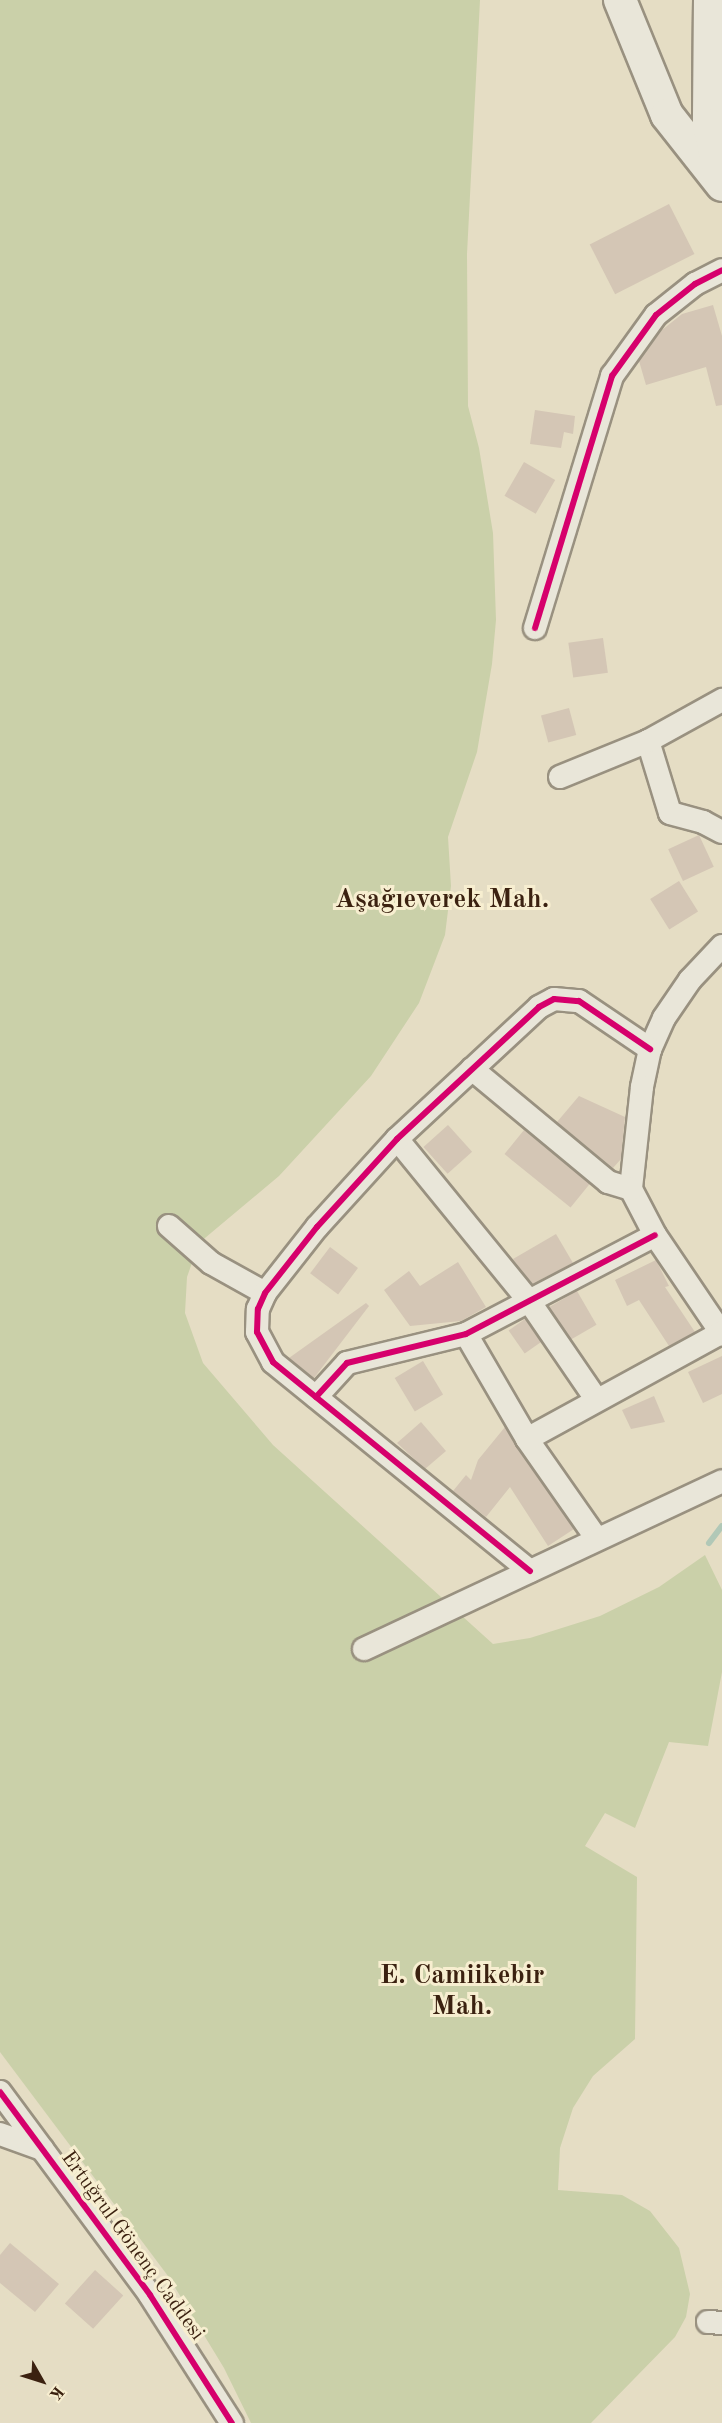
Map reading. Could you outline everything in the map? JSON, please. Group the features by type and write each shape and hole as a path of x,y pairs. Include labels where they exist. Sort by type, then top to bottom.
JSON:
{"street":[{"path":"620,0 667,115 722,184"},
{"path":"710,0 708,125 722,184"},
{"path":"535,628 612,376 638,334 656,315 695,284 722,270"},
{"path":"560,777 648,741 722,700"},
{"path":"648,741 670,813 704,822 722,832"},
{"path":"527,1439 596,1399 722,1334 655,1235 631,1189 642,1087 650,1050 664,1018 690,980 722,946"},
{"path":"530,1571 273,1362 260,1343 256,1321 265,1293 397,1139 540,1006 566,998 579,1001 650,1050"},
{"path":"472,1069 608,1182 631,1189"},
{"path":"397,1139 529,1301 596,1399"},
{"path":"169,1226 211,1263 265,1293"},
{"path":"316,1397 348,1363 466,1334 655,1235"},
{"path":"466,1334 527,1439 597,1539"},
{"path":"364,1649 722,1481"},
{"name":"Ertuğrul Gönenç Caddesi","path":"0,2092 150,2295 232,2423"},
{"path":"0,2134 42,2149"}],"green space":[{"path":"0,0 480,0 467,254 468,406 479,448 493,533 496,620 492,664 477,752 448,837 451,886 445,935 419,1003 371,1076 279,1176 199,1243 187,1277 185,1313 203,1363 273,1445 493,1644 530,1638 600,1616 659,1587 705,1555 722,1590 722,1672 708,1746 669,1742 635,1828 605,1813 585,1846 637,1877 635,2039 593,2076 573,2108 560,2148 558,2190 622,2195 650,2211 679,2248 690,2294 686,2317 675,2337 591,2423 251,2423 224,2368 168,2276 0,2052"}],"building":[{"path":"669,204 694,254 615,294 590,244"},
{"path":"713,305 722,336 722,405 716,406 706,367 646,385 639,361 662,330 682,314"},
{"path":"535,410 575,416 573,434 564,432 561,448 530,444"},
{"path":"524,462 555,480 536,514 504,496"},
{"path":"603,638 608,673 573,678 568,643"},
{"path":"569,708 576,735 548,743 541,716"},
{"path":"699,835 714,867 683,881 668,849"},
{"path":"679,881 698,912 669,930 650,899"},
{"path":"579,1096 625,1117 621,1159 613,1168 557,1122"},
{"path":"448,1125 472,1152 448,1174 423,1147"},
{"path":"524,1130 590,1183 571,1208 504,1154"},
{"path":"556,1234 573,1263 532,1284 513,1259"},
{"path":"330,1247 358,1268 338,1294 310,1273"},
{"path":"656,1260 669,1286 665,1287 695,1332 669,1346 639,1300 627,1306 615,1280"},
{"path":"458,1262 486,1307 461,1321 410,1326 384,1290 409,1271 420,1286"},
{"path":"577,1291 596,1325 569,1341 549,1307"},
{"path":"366,1303 369,1306 314,1378 289,1358"},
{"path":"525,1319 541,1342 525,1353 509,1330"},
{"path":"722,1356 722,1394 703,1403 688,1372"},
{"path":"423,1361 443,1394 415,1411 395,1378"},
{"path":"654,1396 665,1422 631,1429 622,1410"},
{"path":"421,1422 446,1451 425,1469 397,1443"},
{"path":"505,1427 574,1529 548,1546 510,1487 486,1517 453,1491 466,1475 471,1480 478,1460"},
{"path":"10,2243 59,2284 35,2312 0,2283 0,2255"},
{"path":"95,2270 123,2295 93,2329 65,2303"}],"waterway":[{"path":"709,1543 722,1526"}],"cycle path":[{"path":"535,628 612,376 656,315 695,284 722,270"},
{"path":"530,1571 273,1362 257,1332 258,1309 265,1293 317,1227 397,1139 539,1007 554,999 579,1001 650,1049"},
{"path":"316,1397 347,1363 466,1334 655,1235"},
{"path":"0,2092 150,2295 232,2423"}],"district":[{"name":"Aşağıeverek Mah.","path":"442,900"},
{"name":"E. Camiikebir Mah.","path":"462,1990"}]}
